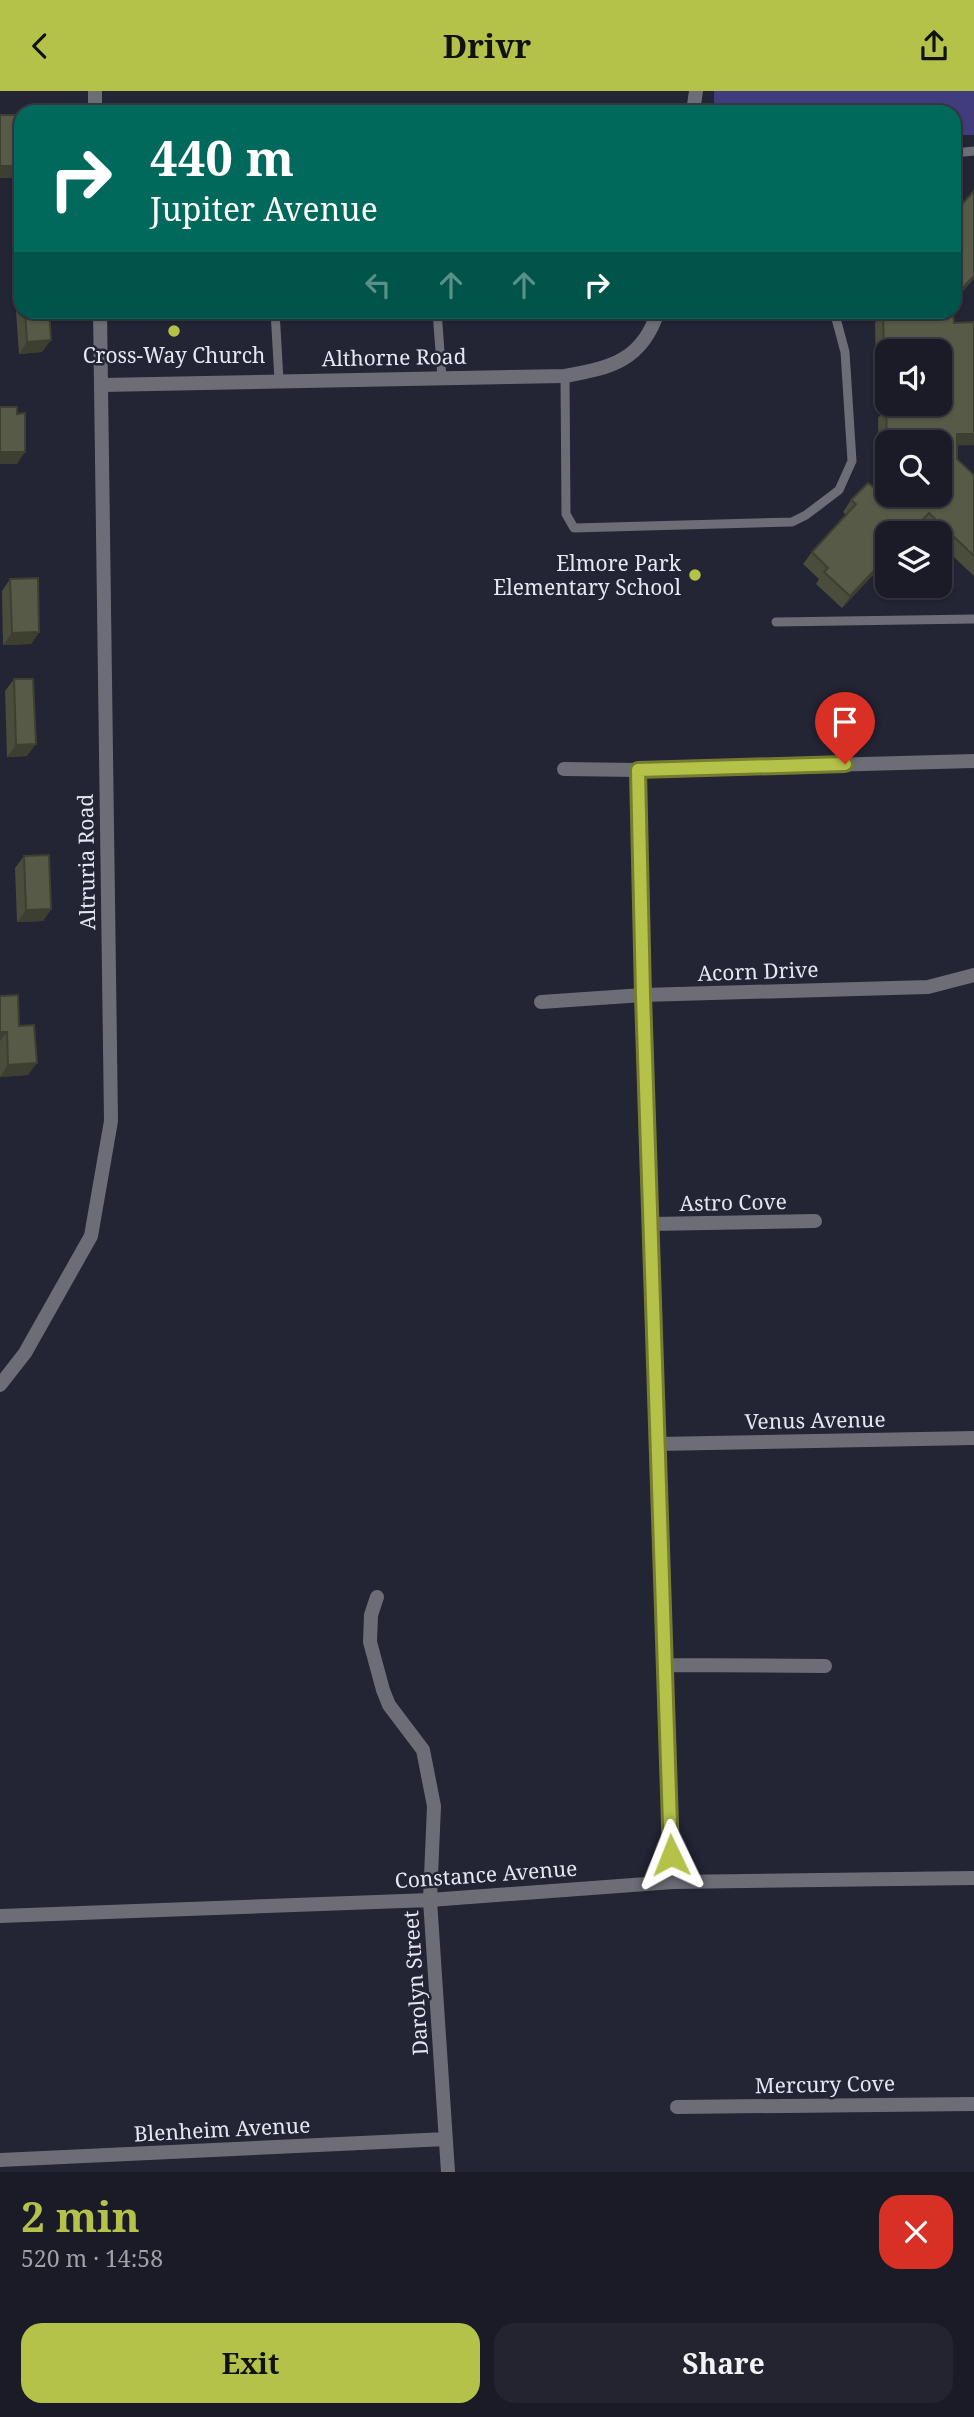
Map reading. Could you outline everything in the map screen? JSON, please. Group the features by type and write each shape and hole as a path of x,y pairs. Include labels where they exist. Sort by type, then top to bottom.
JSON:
{"street":[{"name":"Altruria Road","path":"0,1385 25,1353 91,1236 111,1121 100,319"},
{"name":"Althorne Road","path":"102,384 565,376 592,371 624,360 652,332 656,319"},
{"path":"564,769 638,770 974,761"},
{"path":"638,770 657,1444 673,1882"},
{"name":"Acorn Drive","path":"541,1002 643,995 928,987 974,975"},
{"name":"Astro Cove","path":"652,1224 815,1221"},
{"name":"Venus Avenue","path":"657,1444 974,1438"},
{"name":"Darolyn Street","path":"377,1597 371,1615 370,1642 383,1690 388,1706 423,1750 434,1806 430,1900 448,2172"},
{"path":"664,1665 825,1666"},
{"name":"Constance Avenue","path":"0,1916 430,1900 673,1882 974,1878"},
{"name":"Mercury Cove","path":"677,2107 974,2104"},
{"name":"Blenheim Avenue","path":"0,2160 446,2139"}],"lane":[{"path":"275,319 279,380"},
{"path":"438,319 442,378"},
{"path":"565,376 566,514 573,528 792,523 839,490 852,461 845,352 836,319"},
{"path":"776,622 974,619"}],"shaded area":[{"path":"714,91 974,91 974,135 961,135 961,105 714,105"}],"building":[{"path":"0,115 14,115 14,166 0,166"},
{"path":"974,191 974,276 961,290 961,205"},
{"path":"26,319 50,319 51,340 27,342"},
{"path":"883,319 954,319 954,323 974,322 974,434 957,434 957,459 974,475 974,556 952,535 952,521 937,521 929,513 921,521 875,521 875,570 850,596 824,572 828,568 812,552 856,504 851,500 868,483 873,487 875,485 875,507 952,507 952,430 887,430 886,416 952,416 952,339 884,339"},
{"path":"0,407 17,407 17,414 25,413 25,452 0,452"},
{"path":"38,578 39,632 12,633 10,579"},
{"path":"14,679 33,679 36,744 16,745"},
{"path":"49,855 51,909 26,910 24,856"},
{"path":"18,995 19,1026 34,1025 37,1063 8,1065 7,1032 0,1032 0,996"}],"place":[{"name":"Cross-Way Church","path":"174,331"},
{"name":"Elmore Park Elementary School","path":"695,575"}],"route":[{"path":"671,1855 638,770 845,764"}]}
